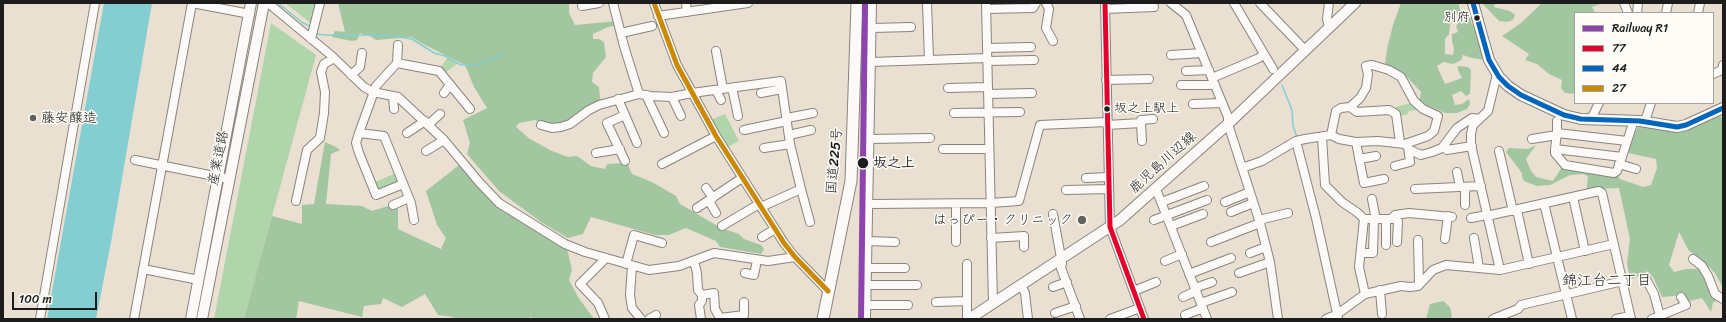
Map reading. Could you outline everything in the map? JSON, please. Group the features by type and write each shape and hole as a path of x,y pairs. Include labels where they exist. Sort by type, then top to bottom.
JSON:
{"highway":[{"name":"国道225号","path":"823,319 851,181 857,3"}],"main road":[{"name":"産業道路","path":"191,319 251,3"},
{"name":"産業道路","path":"202,319 264,3"},
{"name":"鹿児島川辺線","path":"968,319 1110,227 1156,189 1228,124 1355,3"},
{"path":"1473,3 1489,60 1497,74 1515,91 1569,117 1634,120 1680,126 1723,108"}],"street":[{"path":"40,319 95,3"},
{"path":"134,319 192,3 250,14"},
{"path":"268,3 313,33 334,58 364,87 373,92 398,97 444,140 479,182 499,203 565,244 580,250 649,270 679,266 714,253 768,261 795,257"},
{"path":"313,33 320,3"},
{"path":"582,6 599,3"},
{"path":"613,3 621,33 642,94 664,133"},
{"path":"654,3 677,65 716,136 775,229 795,257 828,291"},
{"path":"658,16 687,7 748,3"},
{"path":"866,319 872,3"},
{"path":"927,3 929,60"},
{"path":"993,303 986,6 1034,8 1036,3"},
{"path":"1046,3 1049,9 1046,28 1053,40"},
{"path":"1171,3 1186,15 1228,117 1228,124 1260,222 1270,262 1278,319"},
{"path":"1234,3 1273,69"},
{"path":"1260,3 1305,50"},
{"path":"1329,3 1327,19 1329,27"},
{"path":"1144,319 1110,227 1105,6 1154,7"},
{"path":"621,33 652,26"},
{"path":"872,28 911,27"},
{"path":"398,45 397,63 376,86 358,133 356,143 376,195 403,184"},
{"path":"987,48 1031,47"},
{"path":"716,50 721,100"},
{"path":"351,75 360,67 362,53"},
{"path":"1171,55 1202,53"},
{"path":"1181,85 1212,78 1259,58 1264,54"},
{"path":"296,201 307,150 320,138 324,113 325,92 321,72 324,64 334,58"},
{"path":"871,62 929,60 1034,60"},
{"path":"397,63 439,71 470,109"},
{"path":"1242,168 1262,161 1296,141 1322,136 1331,135 1339,139 1356,142 1378,141 1404,144 1428,136 1434,131 1438,116 1423,109 1414,101 1401,77 1389,70 1372,65 1366,66 1368,74 1366,88 1360,98 1350,107 1341,108 1336,111 1331,135"},
{"path":"1714,74 1722,70 1723,65"},
{"path":"1186,70 1212,78"},
{"path":"1497,74 1488,112 1473,125 1470,134 1480,186 1500,270"},
{"path":"1106,80 1149,79"},
{"path":"541,125 552,128 561,127 570,124 588,110 618,99 642,94 672,97 781,81 790,144 810,222"},
{"path":"444,93 450,85"},
{"path":"734,87 733,92 738,116"},
{"path":"948,88 1032,93"},
{"path":"761,93 782,89"},
{"path":"393,96 394,109"},
{"path":"672,97 681,116"},
{"path":"618,99 637,144"},
{"path":"1193,104 1222,103"},
{"path":"1591,119 1598,104"},
{"path":"1645,122 1650,104"},
{"path":"1350,107 1357,112 1389,110 1396,114 1410,162 1400,166"},
{"path":"954,113 1020,112"},
{"path":"407,133 440,114"},
{"path":"744,130 812,114"},
{"path":"625,115 607,124 625,161"},
{"path":"1404,144 1410,150 1421,155 1432,152 1442,148 1457,128 1472,118 1479,119"},
{"path":"868,204 956,204 1019,201 1040,125 1141,123 1141,120 1153,119"},
{"path":"1557,121 1555,153 1564,165 1614,173 1617,171 1621,161 1634,120"},
{"path":"1141,123 1142,141"},
{"path":"789,135 811,130"},
{"path":"358,133 384,136 409,198 414,220"},
{"path":"1532,139 1557,134 1627,141"},
{"path":"662,164 716,136"},
{"path":"1322,136 1325,185 1342,202 1364,219 1375,220 1409,213 1450,216 1445,239"},
{"path":"869,139 930,138"},
{"path":"426,151 444,140"},
{"path":"1296,141 1316,218 1337,317"},
{"path":"1356,142 1364,183 1384,179"},
{"path":"764,148 790,144"},
{"path":"1447,150 1472,146"},
{"path":"596,153 620,149"},
{"path":"943,149 989,149"},
{"path":"1555,149 1621,161 1636,169"},
{"path":"1498,151 1529,264"},
{"path":"1359,159 1376,156"},
{"path":"135,160 229,179"},
{"path":"1457,172 1463,187 1465,205"},
{"path":"1086,178 1109,177"},
{"path":"697,208 742,178"},
{"path":"1162,202 1204,186"},
{"path":"1414,189 1480,186"},
{"path":"706,188 716,213"},
{"path":"722,226 760,205 801,189"},
{"path":"1066,190 1109,189"},
{"path":"1156,189 1207,319"},
{"path":"1471,218 1487,216 1599,191 1602,193 1630,318 1616,319"},
{"path":"1225,202 1250,192"},
{"path":"1573,197 1585,251"},
{"path":"393,205 409,198"},
{"path":"1361,253 1373,254 1375,220 1372,199"},
{"path":"1154,220 1207,200"},
{"path":"1231,212 1254,203"},
{"path":"1544,203 1572,319"},
{"path":"956,204 956,242"},
{"path":"1211,242 1260,222 1288,213"},
{"path":"1053,214 1062,263 1061,268 1080,319"},
{"path":"1171,226 1203,214"},
{"path":"1389,218 1398,221 1397,242"},
{"path":"1386,245 1389,218"},
{"path":"1364,219 1359,267 1365,294"},
{"path":"762,237 775,229"},
{"path":"641,319 632,308 630,295 629,265 634,235 662,243"},
{"path":"991,238 1024,236 1024,247"},
{"path":"1474,238 1479,268"},
{"path":"1418,240 1419,284"},
{"path":"868,241 895,242"},
{"path":"1326,319 1337,317 1365,294 1401,286 1410,287 1419,284 1433,270 1446,265 1500,270 1614,244"},
{"path":"1250,252 1266,247"},
{"path":"1164,261 1182,254"},
{"path":"604,319 598,303 580,284 606,258"},
{"path":"1189,274 1231,258"},
{"path":"1693,259 1702,266 1715,294 1723,299"},
{"path":"746,274 754,275 757,260"},
{"path":"694,261 697,273 698,290 702,295 700,305 701,319"},
{"path":"1239,273 1270,262"},
{"path":"967,264 968,319"},
{"path":"867,268 905,268"},
{"path":"143,269 199,280"},
{"path":"1646,279 1654,294 1656,317 1686,305 1681,297"},
{"path":"1493,319 1518,309 1521,305 1622,281"},
{"path":"1053,287 1067,282"},
{"path":"1134,291 1156,282"},
{"path":"1183,297 1212,282"},
{"path":"867,285 917,285"},
{"path":"1020,285 1025,293 1028,319"},
{"path":"702,295 714,289 715,309 720,318 732,318 744,315 744,302"},
{"path":"1380,290 1382,314"},
{"path":"1185,314 1232,292"},
{"path":"936,302 967,301"},
{"path":"866,305 908,305"},
{"path":"1055,314 1076,306"},
{"path":"1110,319 1140,308"}],"green space":[{"path":"285,3 317,3 312,24"},
{"path":"338,3 569,3 569,13 575,25 618,21 619,25 608,27 593,34 593,39 599,39 604,42 606,57 593,73 592,82 599,87 601,106 564,125 544,124 535,120 519,123 516,127 530,139 552,151 568,157 577,156 591,166 605,169 607,164 627,163 632,174 652,182 676,196 680,204 721,228 739,234 744,239 761,245 764,249 761,254 720,247 716,241 686,228 669,235 655,235 591,217 583,234 568,238 541,222 499,191 467,154 470,143 463,120 487,108 474,87 465,65 411,37 376,40 370,36 360,33 357,40 352,41 332,37 335,31 345,32"},
{"path":"1401,3 1458,3 1461,12 1451,19 1449,34 1445,39 1445,54 1453,55 1454,48 1452,34 1458,32 1456,26 1462,19 1470,17 1472,25 1476,25 1486,60 1463,55 1461,60 1453,64 1443,62 1437,66 1445,84 1462,78 1458,70 1458,66 1468,67 1471,70 1470,94 1466,96 1461,91 1452,95 1455,105 1462,104 1469,99 1470,104 1467,109 1457,113 1445,113 1419,102 1421,92 1406,76 1385,64 1393,25"},
{"path":"1482,3 1495,3 1494,7 1510,11 1515,15 1513,20 1507,22 1499,21"},
{"path":"1542,3 1603,3 1592,7 1594,12 1574,12 1574,94 1565,93 1561,88 1562,80 1549,74 1537,64 1525,60 1529,54 1502,36 1521,23"},
{"path":"271,23 316,55 244,319 214,319"},
{"path":"448,57 458,63 445,73 441,67"},
{"path":"1411,103 1417,110 1409,111 1408,114 1400,116 1395,111 1396,107"},
{"path":"725,114 739,141 726,148 710,120"},
{"path":"1718,114 1723,119 1723,288 1715,273 1701,259 1689,251 1679,232 1669,265 1674,272 1686,269 1697,269 1706,273 1723,300 1713,302 1711,312 1702,298 1690,301 1685,295 1662,297 1653,277 1647,271 1644,275 1630,279 1627,263 1630,239 1619,188 1594,189 1586,194 1588,177 1584,174 1570,175 1550,185 1537,186 1524,181 1522,173 1506,152 1509,148 1528,149 1536,145 1526,159 1531,171 1536,177 1553,181 1562,167 1617,174 1620,179 1643,187 1651,185 1657,168 1656,159 1628,153 1636,130 1640,125 1669,130"},
{"path":"325,142 340,150 331,154 326,204 362,206 372,211 388,206 398,207 398,229 441,249 446,238 437,225 426,191 463,162 500,199 528,221 566,244 572,270 569,280 578,297 594,319 536,319 530,317 529,319 454,319 453,317 438,315 425,294 402,307 383,298 381,304 364,306 362,317 299,301 296,319 244,319 272,216 302,224 302,205 314,204"},
{"path":"396,173 399,180 398,183 376,190 373,183"},
{"path":"1443,301 1450,307 1452,316 1451,319 1426,319 1430,304"}],"water":[{"path":"104,3 152,3 112,237 96,319 47,319"}],"waterway":[{"path":"279,4 303,23 310,26"},
{"path":"316,32 324,35 385,35 412,39 434,53 445,56 461,65 477,65 503,54"},
{"path":"1282,85 1292,110 1293,126 1297,137"}],"rail line":[{"name":"R1","path":"861,319 865,3"}],"transit line":[{"name":"27","path":"654,3 677,65 716,136 784,243 795,257 828,291"},
{"name":"77","path":"1105,3 1110,227 1144,319"},
{"name":"44","path":"1473,3 1489,60 1499,77 1508,86 1521,95 1564,115 1581,119 1640,121 1677,127 1686,125 1723,108"}],"place":[{"name":"別府","path":"1477,18"},
{"name":"坂之上駅上","path":"1107,109"},
{"name":"藤安醸造","path":"33,118"},
{"name":"坂之上","path":"863,163"},
{"name":"はっぴー・クリニック","path":"1082,220"}],"district":[{"name":"錦江台二丁目","path":"1607,281"}]}
